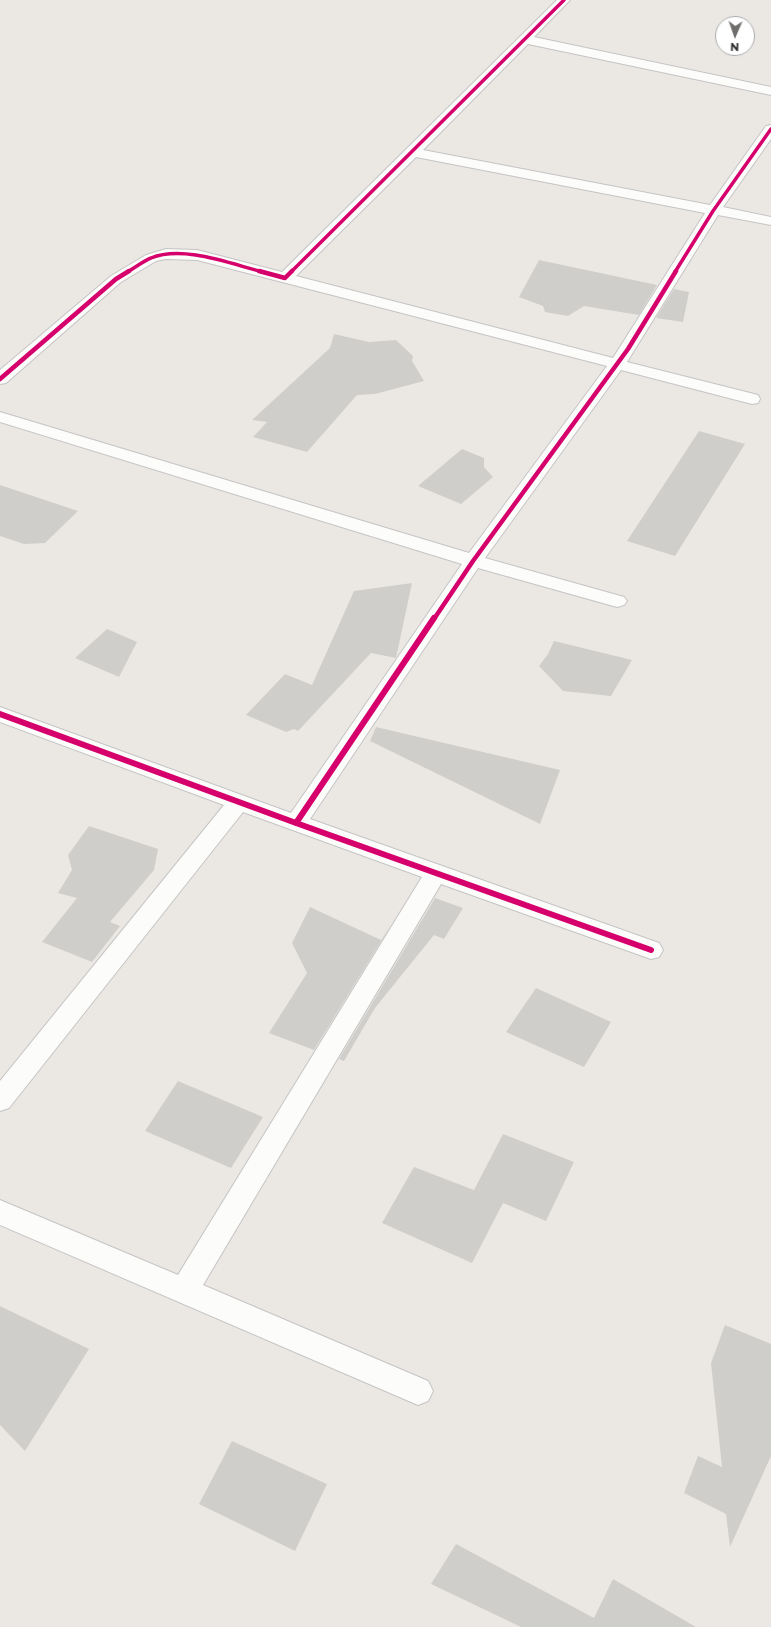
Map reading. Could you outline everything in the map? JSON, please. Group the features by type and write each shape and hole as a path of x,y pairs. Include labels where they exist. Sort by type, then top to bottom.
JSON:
{"street":[{"path":"285,278 564,0"},
{"path":"524,39 771,91"},
{"path":"296,823 473,561 617,364 713,211 771,129"},
{"path":"412,152 771,221"},
{"path":"0,379 116,279 151,258 166,254 197,255 752,399"},
{"path":"0,417 473,561 617,601"},
{"path":"0,714 296,823 651,950"},
{"path":"0,1100 239,802"},
{"path":"184,1290 436,873"},
{"path":"0,1212 418,1391"}],"building":[{"path":"539,260 657,285 639,315 584,306 568,316 545,312 543,306 519,297"},
{"path":"674,289 689,292 683,322 656,318"},
{"path":"334,334 369,342 396,340 413,356 412,361 424,381 375,394 357,395 307,452 253,437 267,422 252,420 330,348"},
{"path":"699,431 745,444 675,556 627,541"},
{"path":"462,449 484,458 484,467 493,477 461,504 418,486"},
{"path":"0,485 78,511 45,543 24,544 0,536"},
{"path":"412,583 396,658 371,653 298,731 294,729 286,732 246,715 285,674 312,685 354,591"},
{"path":"107,629 137,642 119,677 75,658"},
{"path":"554,641 632,660 611,696 563,691 539,666 548,654"},
{"path":"376,727 560,770 540,824 370,741"},
{"path":"89,826 158,849 154,870 110,922 120,926 92,962 42,942 77,898 58,893 72,870 68,855"},
{"path":"435,898 463,908 444,939 434,935 375,1008 344,1061 339,1059"},
{"path":"310,907 381,940 391,925 314,1050 269,1033 307,973 292,943"},
{"path":"536,988 611,1022 584,1067 506,1032"},
{"path":"178,1081 263,1117 231,1168 145,1131"},
{"path":"503,1134 574,1162 546,1221 503,1203 472,1263 382,1223 414,1167 474,1190"},
{"path":"0,1306 89,1349 25,1451 0,1425"},
{"path":"725,1325 771,1344 771,1456 730,1547 726,1514 684,1493 698,1456 722,1467 711,1363"},
{"path":"232,1441 327,1484 295,1551 199,1504"},
{"path":"456,1544 594,1618 613,1579 696,1627 521,1627 431,1584"}],"cycle path":[{"path":"0,379 116,279 151,258 166,254 197,255 285,278 358,207 564,0"},
{"path":"296,823 473,561 628,349 713,211 771,129"},
{"path":"0,714 296,823 651,950"}]}
